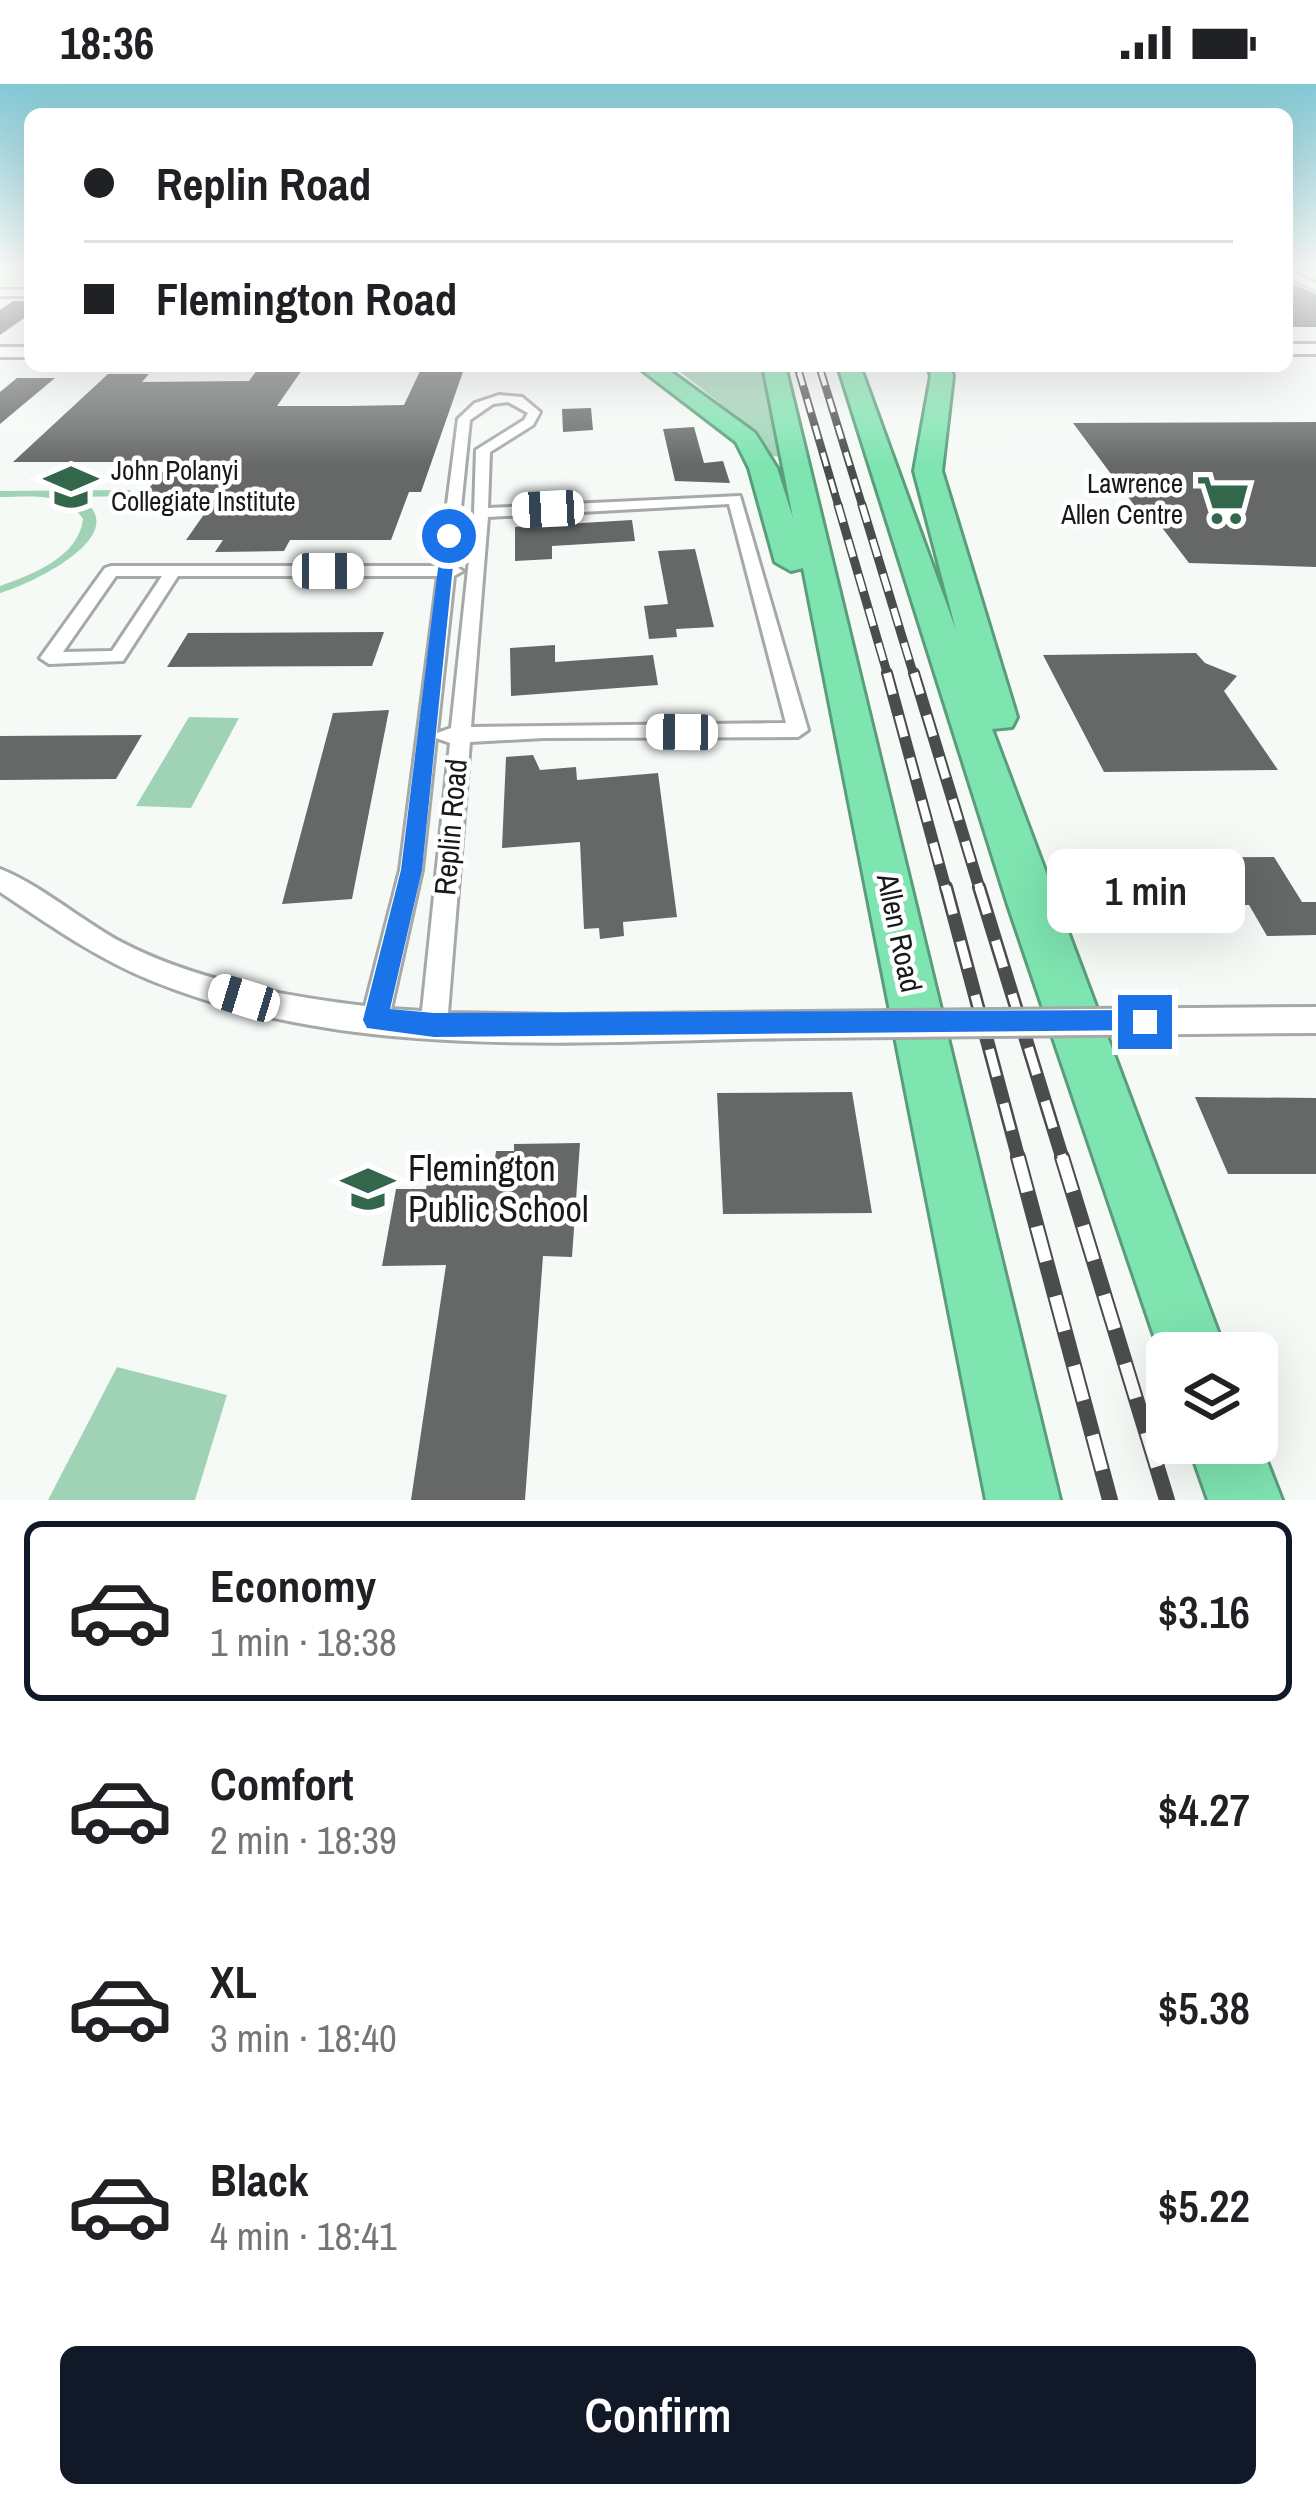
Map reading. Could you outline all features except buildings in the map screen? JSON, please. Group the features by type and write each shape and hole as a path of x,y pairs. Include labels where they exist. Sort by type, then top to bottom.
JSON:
{"highway":[{"name":"Allen Road","path":"775,372 1023,1500"},
{"path":"851,372 1185,1332"},
{"path":"941,372 928,471 1047,878 1033,905"},
{"path":"668,374 746,438 764,468 893,908"},
{"path":"1231,1464 1244,1500"}],"street":[{"name":"Replin Road","path":"375,1020 411,870 464,419 478,405 522,400 534,412 529,422 483,450 434,1025"},
{"path":"427,738 798,730 735,499 481,513"},
{"path":"173,571 117,656 49,658 111,571 474,570"},
{"path":"0,879 73,926 159,972 276,1006 375,1020 434,1025 804,1025 1316,1020"}],"green space":[{"path":"680,372 764,372 783,457 770,456 743,422"},
{"path":"131,490 126,496 79,497 93,510 96,523 91,537 64,562 0,593 0,586 63,554 80,532 83,519 57,500 0,497 0,491"},
{"path":"189,717 239,718 191,808 136,806"},
{"path":"117,1367 227,1395 195,1500 48,1500"}],"railway":[{"path":"799,372 839,508"},
{"path":"821,372 863,508"},
{"path":"838,505 888,676"},
{"path":"862,505 914,676"},
{"path":"887,673 946,890"},
{"path":"914,673 980,890"},
{"path":"946,887 1019,1160"},
{"path":"979,887 1063,1160"},
{"path":"1018,1157 1110,1500"},
{"path":"1062,1157 1167,1500"}],"place":[{"name":"John Polanyi Collegiate Institute","path":"71,487"},
{"name":"Lawrence Allen Centre","path":"1223,500"},
{"name":"Flemington Public School","path":"368,1189"}],"route":[{"path":"449,536 411,870 375,1020 434,1025 1145,1022"}]}
